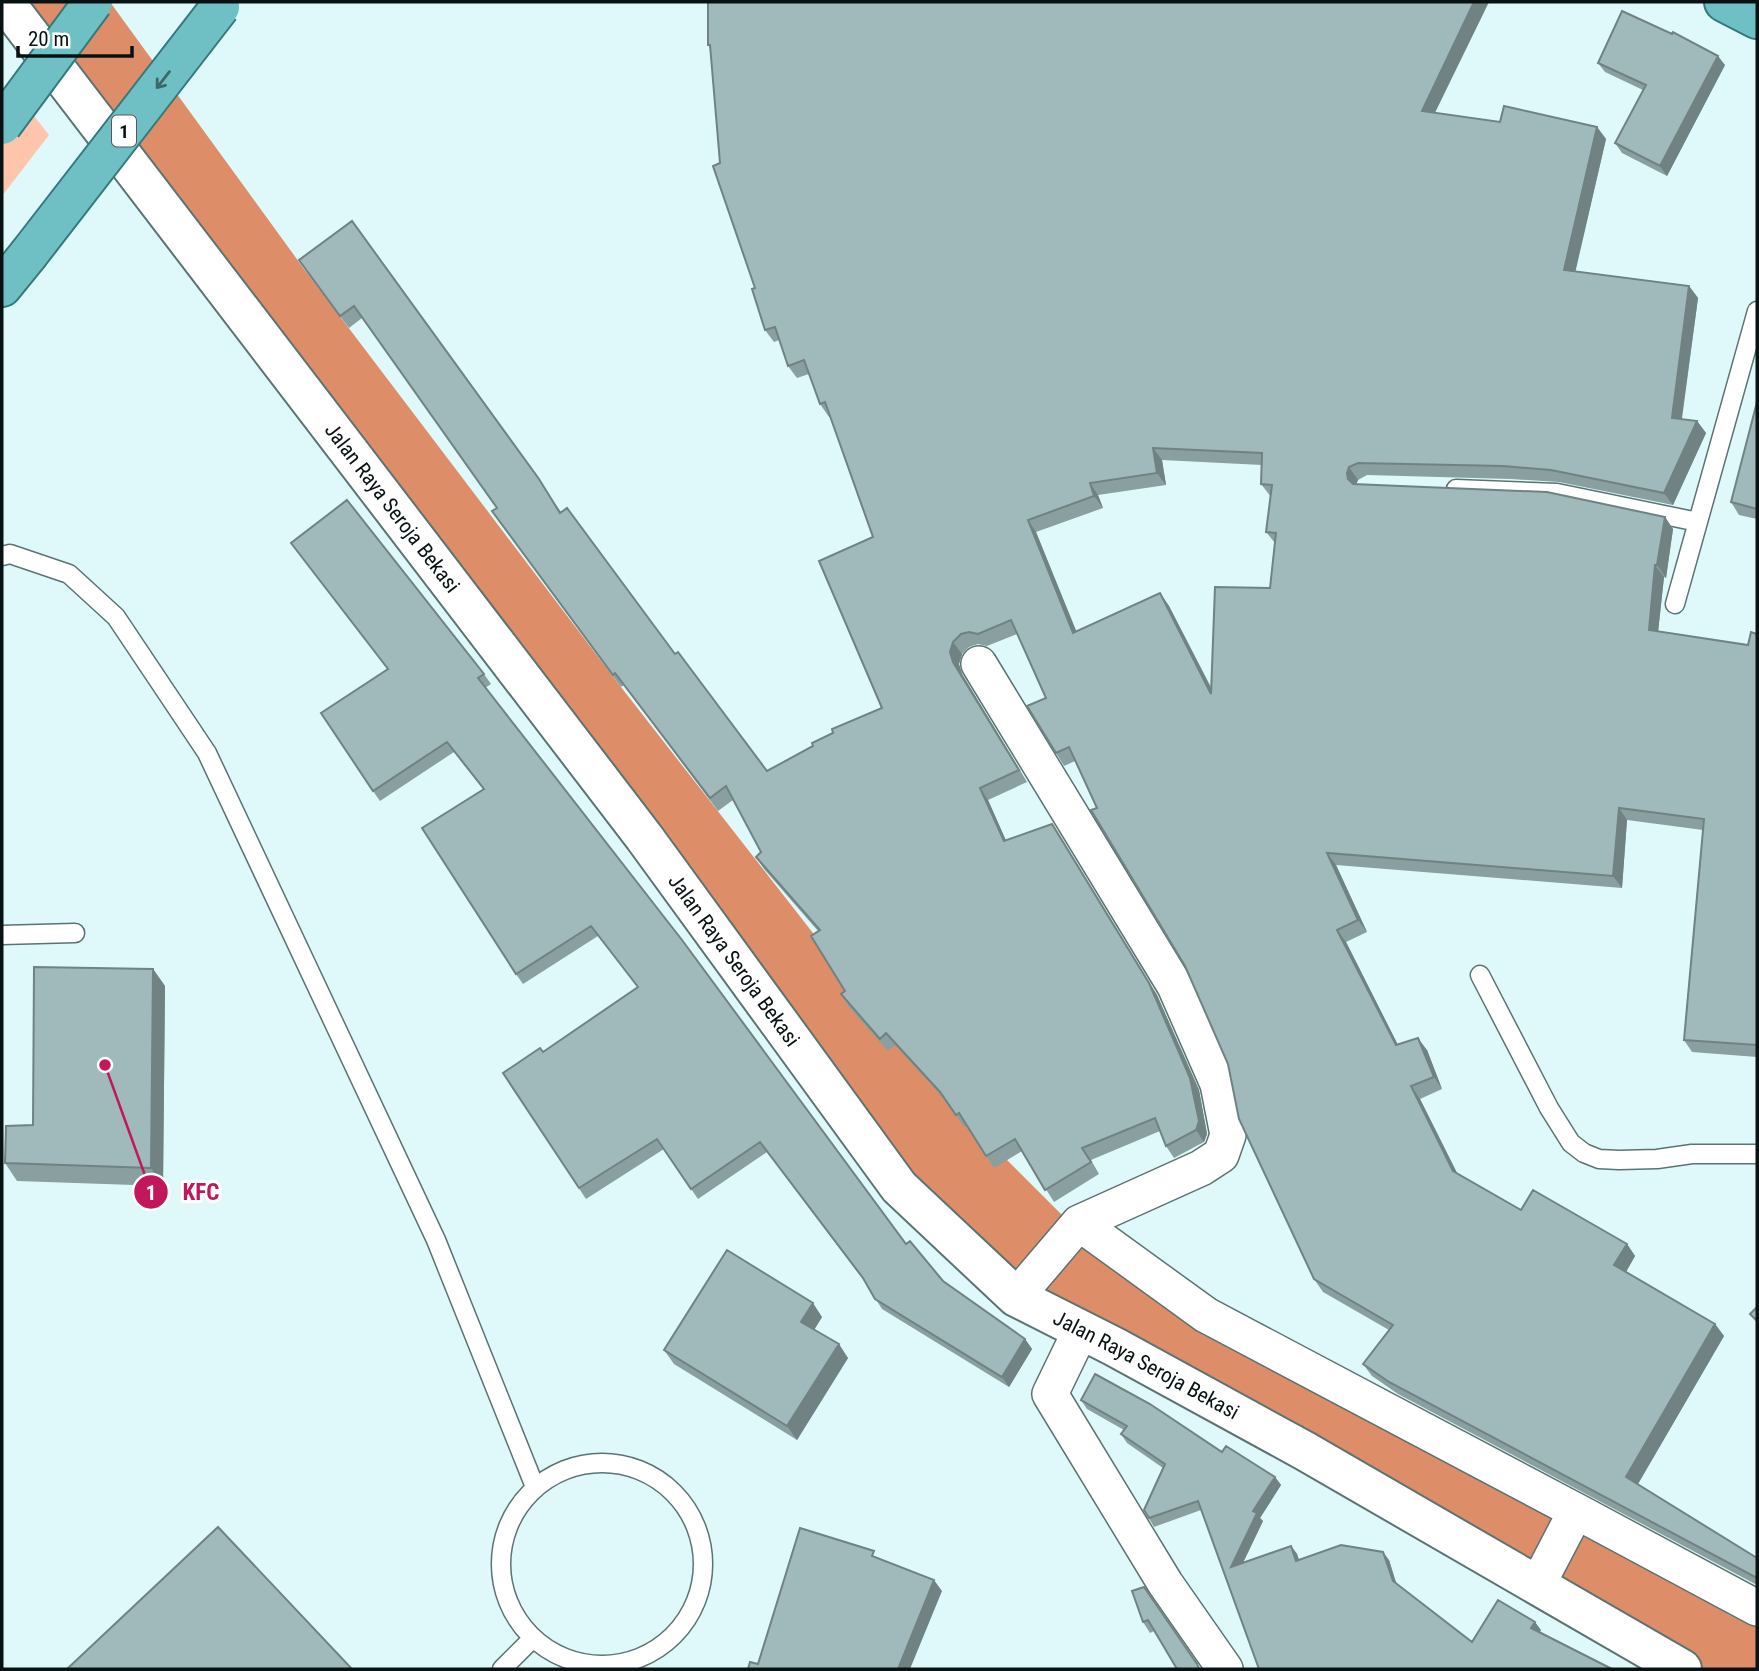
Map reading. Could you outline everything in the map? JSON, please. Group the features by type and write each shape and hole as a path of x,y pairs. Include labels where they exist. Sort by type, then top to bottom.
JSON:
{"highway":[{"path":"2,125 93,2"},
{"path":"1724,2 1757,19"},
{"name":"1","path":"2,287 221,4"}],"street":[{"name":"Jalan Raya Seroja Bekasi","path":"5,2 644,837 899,1187 1081,1331 1540,1578 1682,1669"},
{"path":"979,664 1175,986 1217,1084 1228,1135 1221,1155 1166,1185 1077,1225 1025,1286"},
{"path":"1077,1225 1206,1315 1573,1517 1757,1608"},
{"path":"1081,1331 1050,1394 1165,1583 1225,1669"},
{"path":"1540,1578 1573,1517"}],"lane":[{"path":"1675,604 1757,311"},
{"path":"1444,488 1557,493 1698,522"},
{"path":"2,556 10,554 69,574 116,617 207,753 436,1240 535,1487"},
{"path":"2,935 75,933"},
{"path":"1480,975 1549,1108 1571,1143 1584,1153 1619,1160 1657,1159 1692,1154 1757,1154"},
{"path":"605,1462 642,1471 674,1492 695,1522 703,1559 698,1599 676,1633 644,1657 605,1668 565,1660 532,1639 507,1604 499,1562 509,1521 535,1487 567,1469 605,1462"},
{"path":"502,1669 532,1639"}],"shaded area":[{"path":"6,2 110,2 307,273 621,687 930,1083 1075,1228 1757,1608 1757,1669 1682,1669 1016,1297 899,1187"},
{"path":"27,107 49,135 2,196 2,139"}],"building":[{"path":"708,2 1474,2 1422,111 1500,122 1504,106 1597,127 1564,270 1689,286 1672,418 1697,421 1664,493 1551,470 1503,466 1358,463 1349,467 1348,479 1353,484 1547,492 1665,517 1655,565 1649,630 1748,645 1751,632 1757,634 1757,1045 1684,1040 1704,819 1619,808 1613,876 1327,853 1358,920 1337,930 1396,1045 1418,1038 1434,1077 1411,1086 1453,1171 1521,1210 1533,1190 1627,1244 1614,1265 1715,1324 1626,1477 1757,1558 1757,1578 1389,1382 1363,1364 1393,1325 1314,1279 1239,1119 1228,1064 1185,966 1091,810 1097,808 1069,747 1056,753 1027,706 1046,698 1011,620 978,634 961,634 953,642 950,652 953,662 1019,770 980,788 1004,841 1052,824 1149,983 1190,1078 1199,1121 1196,1130 1166,1146 1155,1118 1082,1148 1091,1162 1045,1190 1015,1139 986,1156 959,1113 956,1115 940,1092 886,1033 880,1039 841,994 845,991 811,936 820,930 756,857 761,852 726,786 710,798 615,673 613,675 492,511 497,508 354,306 340,316 299,260 352,221 539,479 560,513 567,508 675,654 678,652 767,771 813,746 812,743 833,733 832,729 882,708 819,561 873,537 825,402 820,404 804,360 788,366 775,327 765,330 752,289 755,288 713,166 720,163 708,45","holes":["1153,448 1262,453 1261,484 1272,485 1266,532 1276,533 1270,588 1215,587 1211,694 1160,593 1073,633 1028,520 1094,496 1090,483 1157,473"]},
{"path":"1622,11 1672,34 1673,32 1718,56 1660,166 1615,143 1646,85 1598,63"},
{"path":"1757,402 1757,509 1731,502"},
{"path":"347,500 484,674 478,678 682,940 906,1244 910,1241 943,1281 1025,1339 1002,1377 875,1299 863,1278 760,1142 691,1189 657,1139 579,1188 503,1073 540,1048 543,1052 638,987 591,926 516,974 422,828 484,789 447,742 373,791 321,713 388,669 291,543"},
{"path":"34,967 153,969 151,1168 5,1163 6,1126 33,1125"},
{"path":"727,1250 813,1303 801,1322 839,1344 787,1426 664,1350"},
{"path":"1757,1307 1757,1321 1750,1314"},
{"path":"1095,1374 1150,1404 1222,1452 1226,1446 1275,1477 1253,1511 1257,1513 1231,1567 1291,1546 1296,1561 1341,1545 1383,1552 1393,1581 1472,1642 1498,1600 1535,1622 1531,1628 1612,1669 1259,1669 1198,1501 1149,1518 1144,1510 1165,1464 1121,1434 1127,1426 1081,1400"},
{"path":"218,1527 352,1669 67,1669"},
{"path":"800,1528 874,1551 872,1556 934,1580 898,1669 748,1669 750,1662 758,1664"},
{"path":"1144,1587 1199,1669 1177,1669 1148,1620 1143,1622 1132,1591"}],"place":[{"name":"KFC","path":"105,1065"}]}
